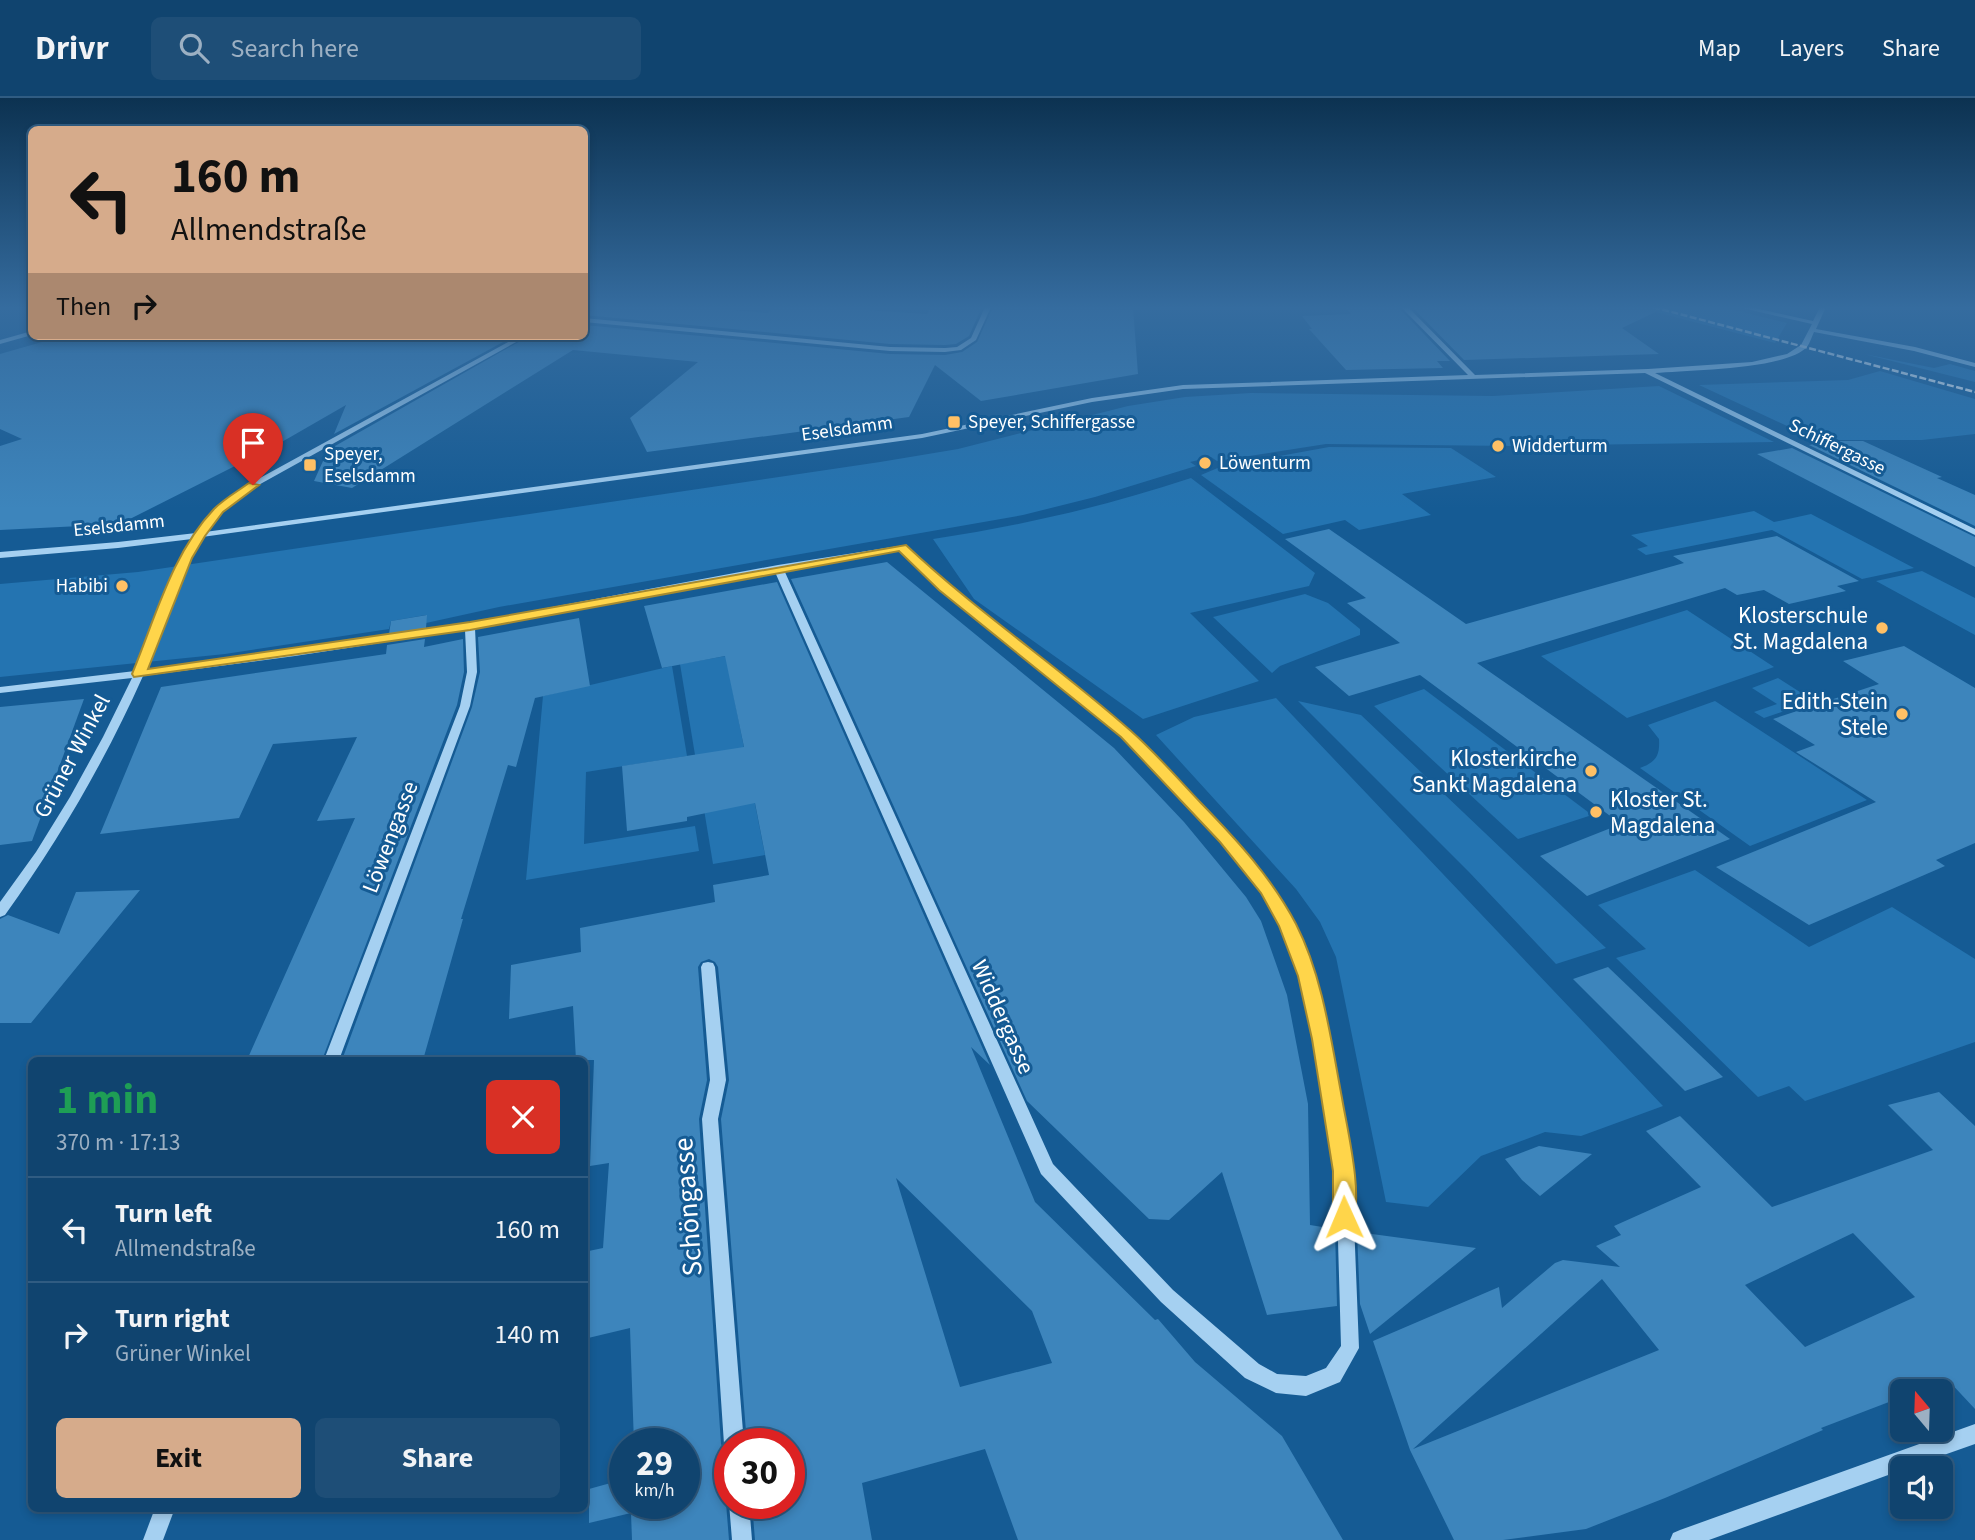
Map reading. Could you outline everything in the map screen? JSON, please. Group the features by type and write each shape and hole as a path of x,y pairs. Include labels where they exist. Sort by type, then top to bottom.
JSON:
{"street":[{"name":"Grüner Winkel","path":"0,911 54,835 89,778 139,674 186,558 219,510 253,485 454,374"},
{"name":"Eselsdamm","path":"0,555 200,535 922,436 1132,393 1234,383 1503,374"},
{"name":"Schiffergasse","path":"1654,374 1975,532"},
{"name":"Widdergasse","path":"902,547 943,587 1126,734 1226,838 1267,889 1288,926 1307,976 1326,1060 1344,1171 1350,1348 1333,1375 1306,1385 1276,1383 1252,1371 1167,1296 1047,1169 778,568 902,547"},
{"path":"0,690 139,674 470,626 778,568"},
{"name":"Löwengasse","path":"333,1057 465,706 472,672 470,626"},
{"name":"Schöngasse","path":"708,967 718,1080 710,1119 733,1428"},
{"path":"1680,1540 1975,1434"},
{"path":"153,1540 163,1512"},
{"path":"740,1519 742,1540"}],"shaded area":[{"path":"1868,374 1891,374 1975,399 1975,434 1922,440 1817,440 1699,385 1848,380"},
{"path":"1944,374 1975,374 1975,382"},
{"path":"1659,386 1774,442 1514,446 1326,444 1217,461 1211,457 1190,462 1196,466 1095,497 1023,515 499,607 426,623 426,615 391,621 389,629 225,654 0,677 0,584 138,572 880,462 958,449 1128,406 1185,397 1251,393 1493,396"},
{"path":"1329,447 1451,448 1496,477 1402,494 1431,515 1359,530 1345,520 1283,534 1201,475 1220,467"},
{"path":"1191,478 1315,573 1309,586 1190,613 1259,681 1143,719 974,599 933,539 1063,514"},
{"path":"1754,511 1774,522 1811,514 1914,568 1862,579 1772,530 1646,555 1637,549 1648,546 1631,535"},
{"path":"1922,571 1975,598 1975,635 1876,581"},
{"path":"1305,594 1328,603 1360,629 1360,635 1280,666 1272,673 1213,617"},
{"path":"1687,610 1774,667 1627,718 1541,656"},
{"path":"726,656 765,855 713,864 680,664"},
{"path":"672,666 687,756 586,772 584,844 695,826 699,851 526,880 543,696"},
{"path":"1778,678 1814,701 1764,718 1754,712 1777,704 1752,688"},
{"path":"1424,689 1592,815 1518,839 1374,706"},
{"path":"1276,698 1663,1106 1581,1136 1545,1132 1481,1156 1428,1207 1386,1202 1336,957 1320,922 1296,889 1156,735 1194,717"},
{"path":"1298,701 1361,715 1606,948 1556,964 1469,872"},
{"path":"1715,701 1867,800 1750,846 1640,768 1653,761 1659,750 1659,739 1648,725"},
{"path":"1695,870 1809,947 1892,907 1975,959 1975,1042 1805,1101 1789,1086 1758,1097 1616,958 1646,949 1598,905"}],"building":[{"path":"0,374 444,374 334,434 346,405 242,465 237,465 120,524 0,530 0,446 22,439 0,429"},
{"path":"461,374 534,374 352,488 314,481 328,450"},
{"path":"683,374 930,374 909,417 647,452 630,418"},
{"path":"947,374 1136,374 981,401"},
{"path":"1833,441 1863,441 1975,495 1975,526 1809,445"},
{"path":"1792,448 1975,537 1975,567 1757,454"},
{"path":"1329,529 1466,624 1684,563 1673,556 1777,536 1859,581 1837,586 1846,591 1789,604 1764,590 1737,595 1725,588 1477,663 1730,839 1587,896 1540,856 1621,824 1420,675 1349,696 1315,667 1400,643 1347,603 1366,598 1285,539"},
{"path":"887,562 1114,748 1184,822 1246,897 1261,921 1287,995 1308,1104 1310,1225 1335,1229 1337,1306 1267,1315 1222,1172 1169,1220 1149,1219 1027,1101 791,579"},
{"path":"777,582 990,1065 971,1047 1035,1202 1155,1320 1158,1319 1195,1362 1282,1436 1343,1540 1018,1540 985,1449 862,1483 872,1540 755,1540 753,1519 805,1519 805,1428 746,1428 721,1119 729,1080 718,967 709,959 701,962 698,967 707,1080 699,1119 720,1428 714,1428 714,1519 727,1519 729,1540 632,1540 631,1519 700,1519 700,1428 633,1428 630,1328 588,1338 588,1251 603,1248 609,1163 590,1166 594,1060 576,1057 573,1006 509,1019 511,965 581,952 580,928 715,902 713,885 769,875 755,803 687,817 687,821 627,831 622,766 744,747 725,656 662,668 644,606","holes":["896,1178 1032,1311 1052,1363 960,1387"]},
{"path":"427,615 426,628 389,634 391,621"},
{"path":"579,618 590,686 535,698 516,767 508,765 461,919 424,1057 343,1057 472,707 480,672 478,637"},
{"path":"425,639 424,647 463,639 464,672 457,705 323,1057 248,1057 355,818 317,821 357,737 273,744 239,818 100,834 161,687 386,654 387,645"},
{"path":"1904,646 1975,688 1975,843 1936,860 1945,866 1809,925 1716,867 1876,802 1796,752 1815,745 1773,719 1879,684 1843,661"},
{"path":"84,699 32,841 0,845 0,707"},
{"path":"140,890 31,1023 0,1023 0,919 8,915 59,934 76,892"},
{"path":"1608,967 1723,1077 1685,1091 1573,979"},
{"path":"1939,1092 1975,1126 1975,1409 1953,1385 1953,1379 1890,1379 1890,1402 1821,1428 1823,1430 1586,1529 1503,1540 1454,1540 1410,1450 1373,1341 1499,1287 1502,1308 1555,1263 1563,1260 1620,1267 1596,1246 1621,1235 1614,1226 1701,1187 1646,1131 1680,1116 1772,1207 1933,1150 1888,1105","holes":["1853,1233 1915,1297 1805,1347 1745,1285","1602,1279 1659,1350 1413,1449"]},
{"path":"1539,1146 1592,1154 1540,1196 1505,1159"},
{"path":"1357,1232 1476,1248 1370,1334 1360,1304"},
{"path":"609,1483 609,1518 589,1523 589,1489"}],"railway":[{"path":"1908,374 1975,392"}],"place":[{"name":"Speyer, Schiffergasse","path":"954,422"},
{"name":"Widderturm","path":"1498,446"},
{"name":"Löwenturm","path":"1205,463"},
{"name":"Speyer, Eselsdamm","path":"310,465"},
{"name":"Habibi","path":"122,586"},
{"name":"Klosterschule St. Magdalena","path":"1882,628"},
{"name":"Edith-Stein Stele","path":"1902,714"},
{"name":"Klosterkirche Sankt Magdalena","path":"1591,771"},
{"name":"Kloster St. Magdalena","path":"1596,812"}],"route":[{"path":"253,485 219,510 186,558 139,674 470,626 902,547 943,587 1126,734 1226,838 1267,889 1288,926 1307,976 1326,1060 1344,1171 1344,1217"}]}
